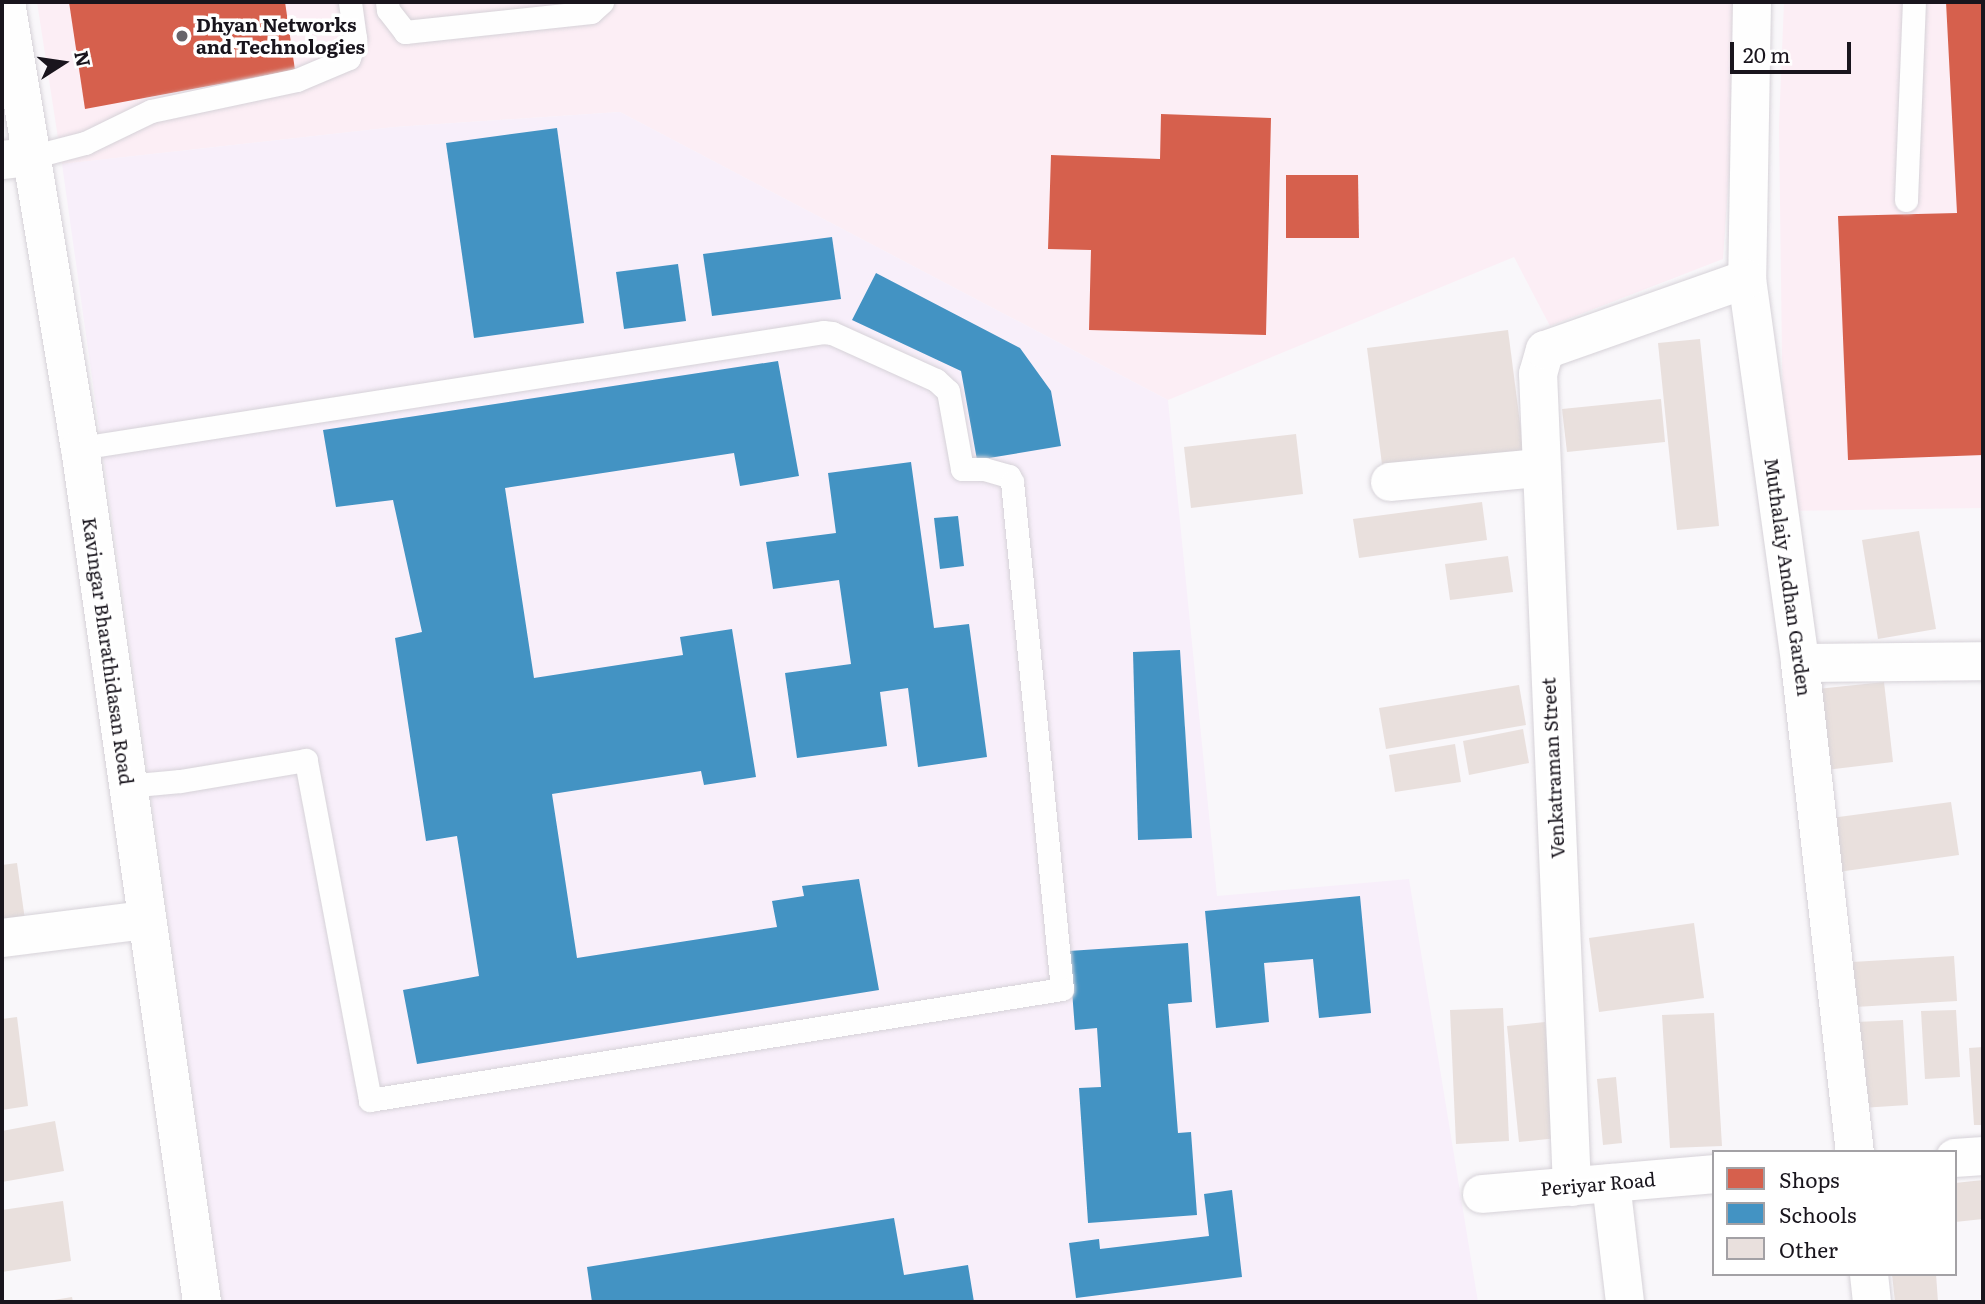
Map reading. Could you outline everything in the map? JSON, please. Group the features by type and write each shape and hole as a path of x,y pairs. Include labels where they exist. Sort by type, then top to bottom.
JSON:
{"street":[{"name":"Kavingar Bharathidasan Road","path":"6,2 16,159 80,448 145,920 202,1302"},
{"name":"Muthalaiy Andhan Garden","path":"1752,2 1747,279 1800,663 1855,1150"},
{"name":"Venkatraman Street","path":"1572,1187 1539,468 1538,374 1545,349 1747,279"},
{"path":"1390,482 1539,468"},
{"path":"1800,663 1983,661"},
{"path":"2,938 145,920"},
{"path":"1957,1157 1983,1156"},
{"name":"Periyar Road","path":"1482,1194 1712,1174"},
{"path":"1611,1183 1625,1302"},
{"path":"1869,1276 1872,1302"}],"lane":[{"path":"16,159 85,143 150,111 297,80 349,58 355,38 351,2"},
{"path":"387,2 388,10 405,32 591,12 602,2"},
{"path":"1906,200 1914,2"},
{"path":"80,448 823,332 832,333 936,380 948,391 962,469 984,469 1009,475 1012,482 1062,989 370,1100 306,760 180,781 127,786"}],"shaded area":[{"path":"37,2 1741,2 1723,259 1550,326 1514,257 1168,400 620,112 395,127 62,164"},
{"path":"1784,2 1983,2 1983,508 1784,511 1779,126"},
{"path":"620,112 1168,400 1217,896 1409,879 1478,1302 222,1302 62,164 395,127"}],"building: Shops":[{"name":"Dhyan Networks and Technologies","path":"69,2 285,2 295,70 85,109"},
{"path":"1946,2 1983,2 1983,455 1848,460 1838,216 1957,213"},
{"path":"1161,114 1271,118 1266,335 1089,330 1091,250 1048,249 1051,155 1160,159"},
{"path":"1286,175 1358,175 1359,238 1286,238"}],"building: Schools":[{"path":"557,128 584,323 474,338 446,143"},
{"path":"832,237 841,299 712,316 703,254"},
{"path":"678,264 686,321 624,329 616,272"},
{"path":"876,273 1020,348 1051,391 1061,446 977,460 961,371 852,320"},
{"path":"778,361 799,476 740,486 734,453 505,488 534,678 683,655 680,637 732,629 756,777 704,785 701,771 552,794 577,958 777,927 772,901 804,896 802,886 859,879 879,990 417,1064 403,990 479,976 457,836 426,841 395,638 422,632 393,500 336,507 323,430"},
{"path":"911,462 934,628 969,624 987,757 918,767 908,688 880,692 887,746 797,758 785,673 851,664 839,580 773,589 766,542 836,533 828,473"},
{"path":"958,516 964,566 940,569 934,518"},
{"path":"1180,650 1192,838 1138,840 1133,652"},
{"path":"1360,896 1371,1013 1319,1018 1313,959 1264,963 1269,1022 1216,1028 1205,911"},
{"path":"1188,943 1192,1002 1168,1004 1178,1133 1191,1132 1197,1215 1088,1223 1079,1088 1101,1087 1097,1028 1075,1030 1069,951"},
{"path":"1232,1190 1242,1277 1076,1298 1069,1243 1099,1239 1100,1249 1209,1236 1204,1194"},
{"path":"894,1218 904,1275 968,1265 974,1302 592,1302 587,1267"}],"building: Other":[{"path":"1508,330 1524,454 1383,472 1367,348"},
{"path":"1700,339 1719,526 1677,530 1658,343"},
{"path":"1661,399 1665,442 1567,452 1562,409"},
{"path":"1296,434 1303,494 1191,508 1184,447"},
{"path":"1482,502 1487,540 1359,558 1353,519"},
{"path":"1919,531 1936,629 1878,639 1862,540"},
{"path":"1508,556 1513,592 1450,600 1445,564"},
{"path":"1884,682 1893,762 1826,770 1817,689"},
{"path":"1519,685 1526,725 1386,749 1379,708"},
{"path":"1523,729 1529,763 1469,775 1463,741"},
{"path":"1455,744 1461,782 1395,792 1389,755"},
{"path":"1951,802 1959,855 1838,872 1831,818"},
{"path":"17,863 25,920 2,923 2,865"},
{"path":"1694,923 1704,998 1599,1012 1589,938"},
{"path":"1954,956 1957,1001 1855,1007 1852,962"},
{"path":"1503,1008 1509,1141 1456,1144 1450,1010"},
{"path":"1956,1010 1960,1077 1925,1079 1921,1011"},
{"path":"1714,1013 1722,1146 1670,1148 1662,1015"},
{"path":"17,1017 28,1106 2,1110 2,1019"},
{"path":"1903,1020 1908,1105 1861,1108 1856,1022"},
{"path":"1545,1022 1558,1138 1519,1142 1507,1026"},
{"path":"1983,1047 1983,1125 1974,1125 1969,1048"},
{"path":"1616,1077 1622,1143 1603,1145 1597,1079"},
{"path":"55,1121 64,1171 2,1182 2,1131"},
{"path":"1983,1180 1983,1219 1957,1222 1957,1183"},
{"path":"63,1201 71,1261 2,1272 2,1210"},
{"path":"1892,1276 1936,1276 1938,1302 1895,1302"},
{"path":"72,1297 73,1302 48,1302 48,1301"}],"place":[{"name":"Dhyan Networks and Technologies","path":"182,36"}]}
